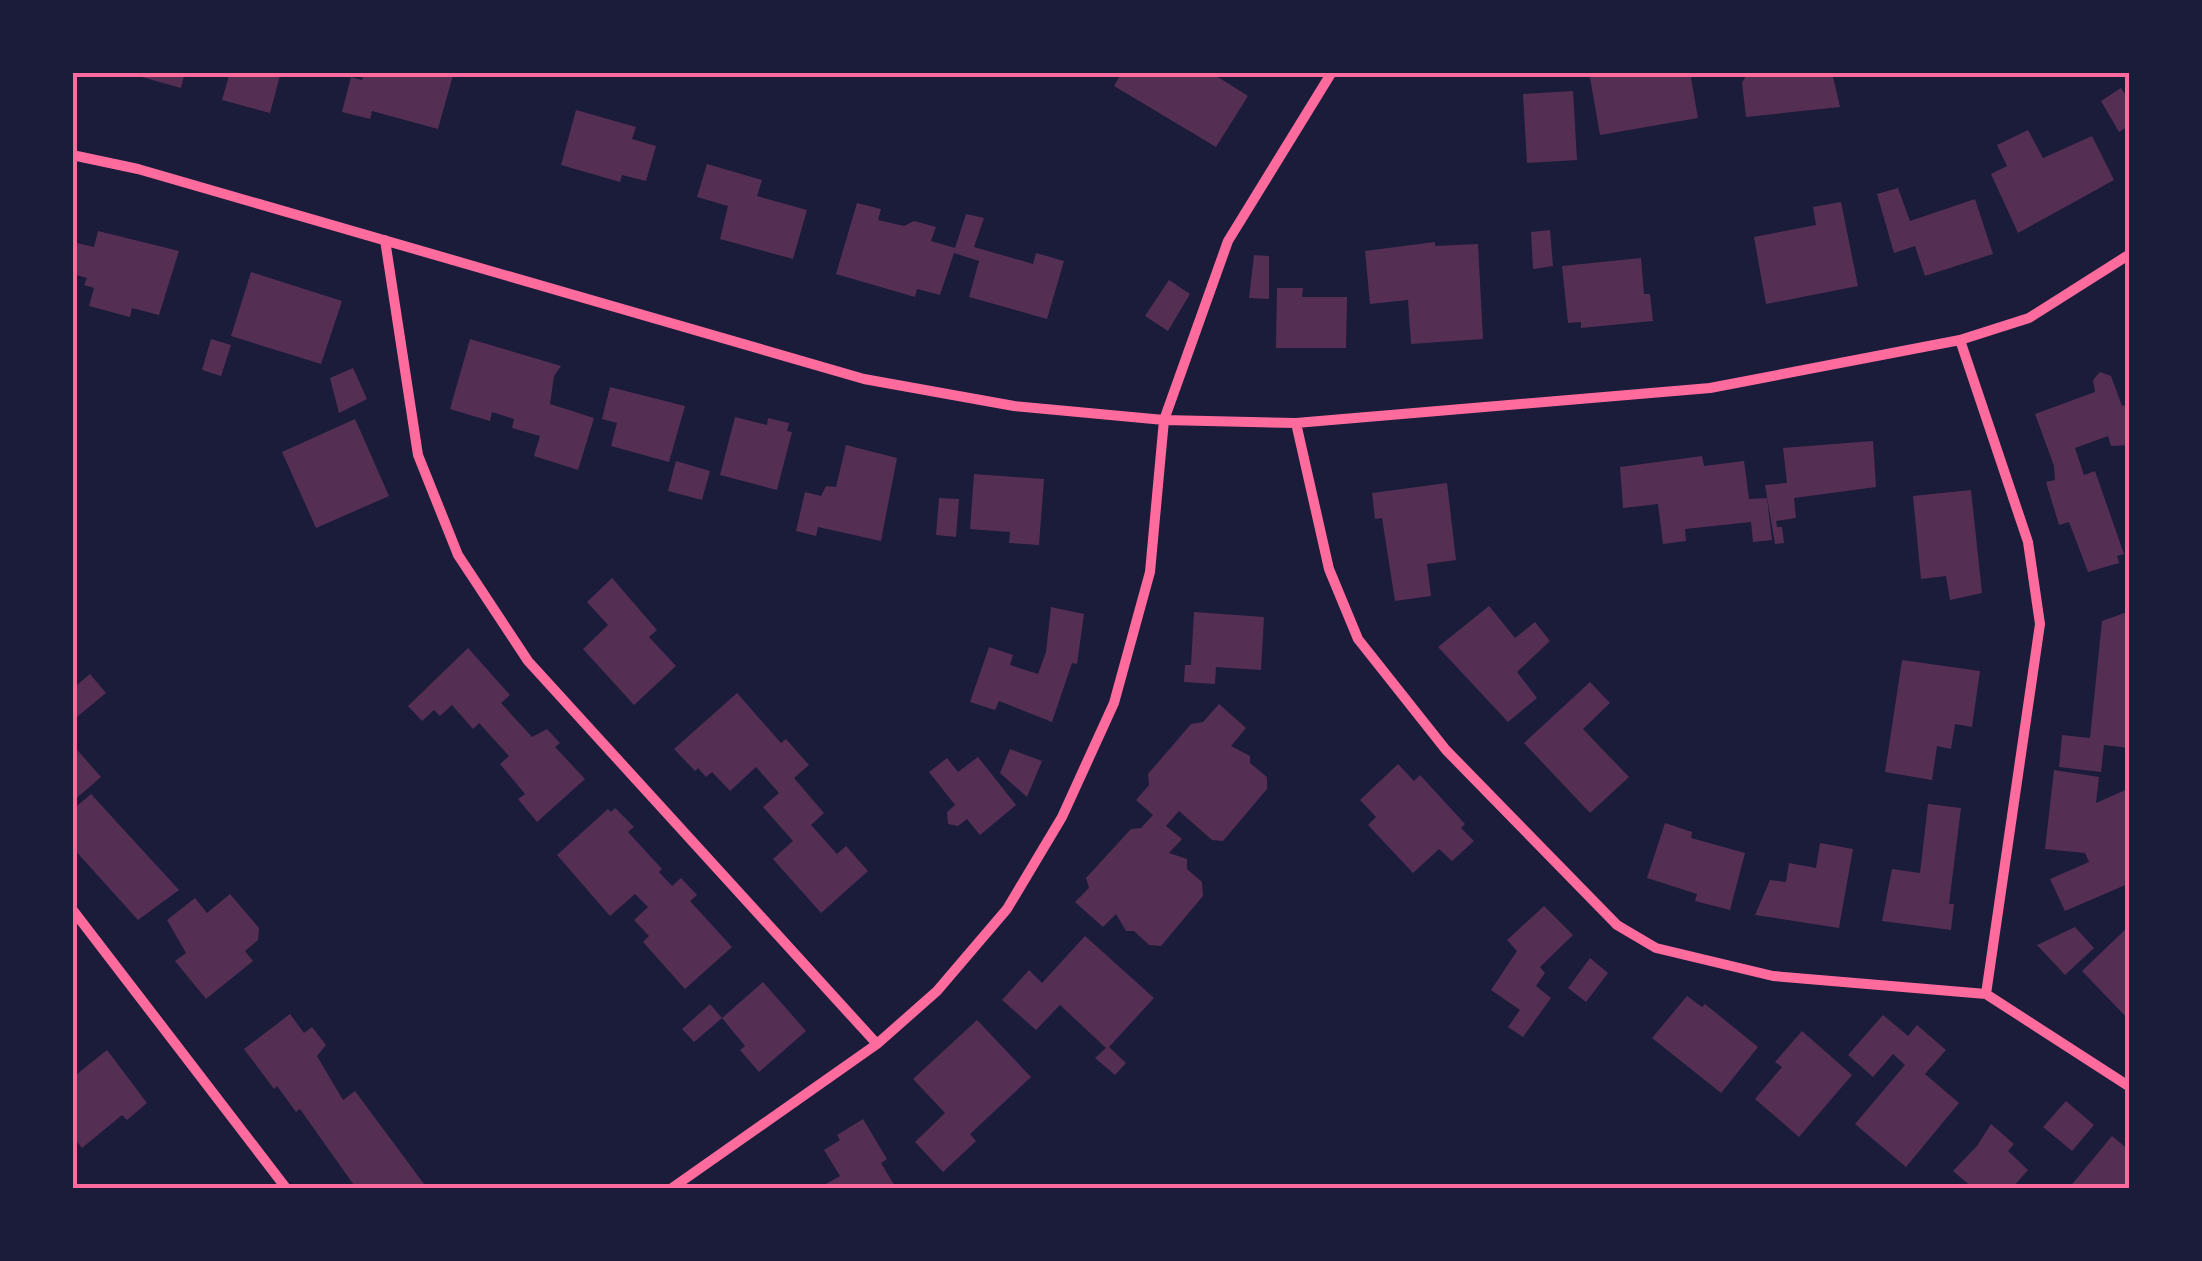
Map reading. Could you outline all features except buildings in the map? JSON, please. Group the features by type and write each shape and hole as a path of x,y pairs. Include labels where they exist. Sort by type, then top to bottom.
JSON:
{"street":[{"path":"672,1188 877,1044 937,991 1008,909 1062,816 1114,704 1150,572 1164,420 1228,241 1332,72"},
{"path":"72,155 385,240 864,379 1014,406 1164,420 1296,423 1710,388 1960,340 2029,318 2130,254"},
{"path":"385,240 418,455 458,555 528,661 877,1044"},
{"path":"1960,340 2028,542 2040,624 1986,994"},
{"path":"1296,423 1329,569 1358,639 1446,750 1618,925 1656,948 1773,976 1986,994 2130,1087"},
{"path":"72,909 286,1188"}]}
